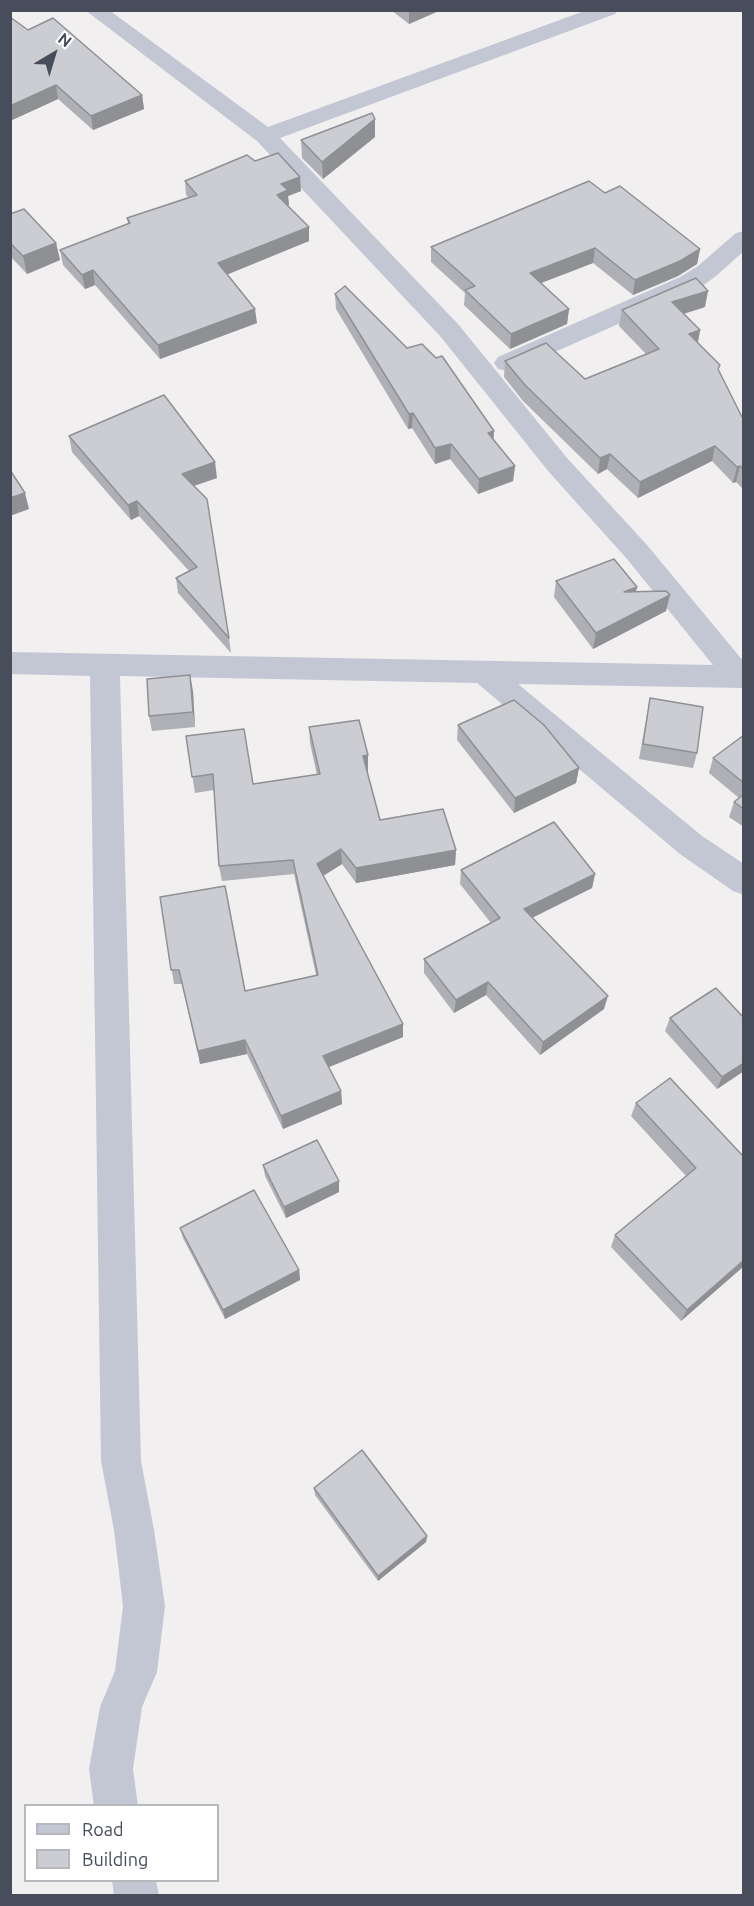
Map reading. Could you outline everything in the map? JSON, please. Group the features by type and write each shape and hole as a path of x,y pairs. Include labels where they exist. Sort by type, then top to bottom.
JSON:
{"street":[{"path":"95,10 265,136 449,330 483,373 504,395 558,465 637,552 741,677"},
{"path":"265,136 608,10"},
{"path":"483,373 689,283 707,271 744,238"},
{"path":"10,663 741,677"},
{"path":"105,665 121,1461 134,1530 144,1606 136,1672 120,1707 111,1769 117,1804"},
{"path":"482,671 691,845 744,882"}],"building":[{"path":"10,17 28,30 53,18 142,95 91,116 56,85 10,106"},
{"path":"372,113 375,119 322,162 301,140"},
{"path":"278,153 300,177 281,184 288,190 277,195 309,227 218,263 255,309 158,345 93,270 82,275 60,250 130,223 127,218 197,195 185,181 247,155 255,161"},
{"path":"589,181 605,193 620,186 700,249 680,261 635,280 595,248 530,273 569,309 511,334 465,290 475,286 431,247"},
{"path":"24,209 56,243 23,256 10,243 10,214"},
{"path":"696,278 708,291 672,302 700,330 689,334 720,365 718,369 742,417 744,416 744,470 740,466 737,467 715,446 640,482 610,454 600,458 525,385 505,361 546,343 585,379 659,349 622,310"},
{"path":"345,286 407,348 422,344 436,358 442,356 494,431 488,433 515,466 479,479 451,444 435,448 413,413 409,414 335,294"},
{"path":"164,395 215,462 182,474 207,499 229,638 176,578 197,567 137,501 128,505 69,436"},
{"path":"10,470 25,493 10,498"},
{"path":"614,559 637,587 624,592 666,591 670,595 596,633 556,581"},
{"path":"190,675 193,712 149,716 147,679"},
{"path":"650,698 703,707 697,753 643,744"},
{"path":"514,700 544,725 579,768 515,798 458,725"},
{"path":"359,720 368,755 363,756 380,820 443,809 456,850 356,868 341,849 317,864 403,1024 323,1056 341,1091 281,1116 245,1040 198,1051 179,970 171,970 160,897 225,886 245,991 318,975 293,860 219,866 213,774 192,777 186,736 244,729 253,784 320,774 309,727"},
{"path":"744,735 744,783 713,758"},
{"path":"744,794 744,809 734,802"},
{"path":"554,822 595,874 524,909 608,996 543,1042 488,982 456,1000 424,959 500,918 461,870"},
{"path":"716,988 744,1018 744,1063 722,1077 670,1018"},
{"path":"670,1078 742,1155 744,1154 744,1260 687,1310 615,1235 696,1168 636,1103"},
{"path":"317,1140 339,1181 284,1207 263,1165"},
{"path":"254,1190 299,1270 223,1310 180,1228"},
{"path":"362,1450 427,1536 378,1576 314,1488"}]}
